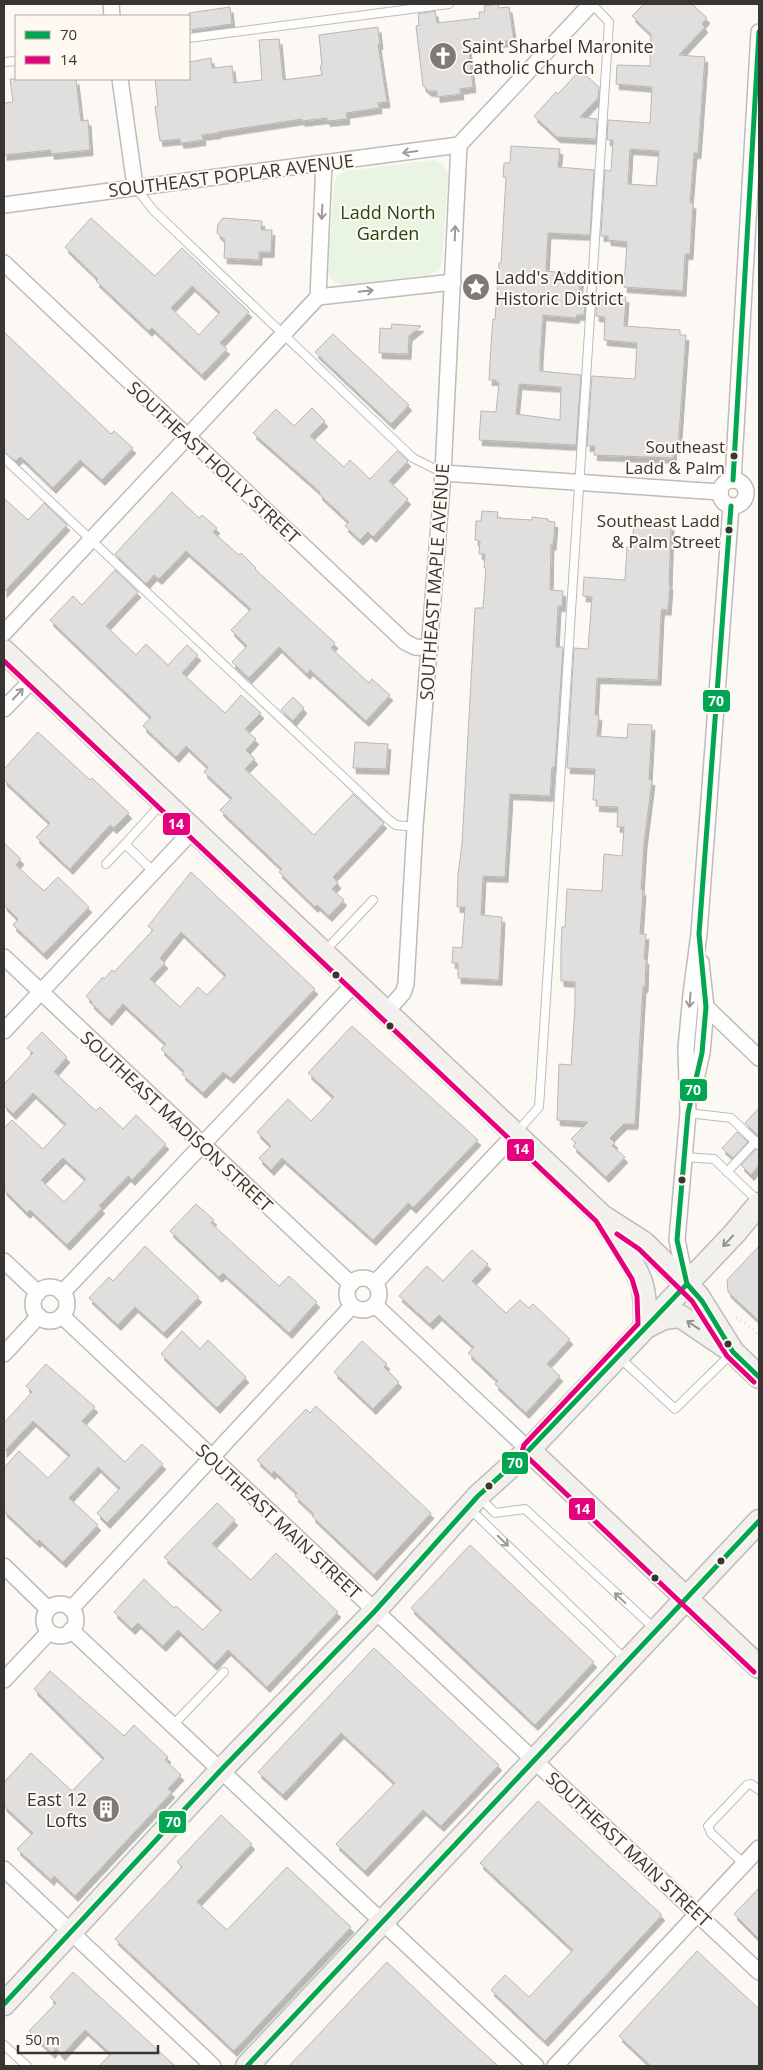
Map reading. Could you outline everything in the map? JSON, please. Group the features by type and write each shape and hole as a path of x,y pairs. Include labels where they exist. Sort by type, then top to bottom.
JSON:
{"main road":[{"path":"4,651 602,1216 644,1243 687,1284 702,1301 733,1352"},
{"path":"4,2004 221,1770 375,1611 473,1501 529,1450 734,1234 759,1203"},
{"path":"602,1216 638,1272 645,1304 645,1327"},
{"path":"645,1327 664,1318 680,1316 733,1352 759,1377"},
{"path":"529,1450 759,1667"},
{"path":"247,2066 759,1521"}],"street":[{"path":"459,145 592,4"},
{"path":"733,480 759,32"},
{"path":"120,80 135,186"},
{"name":"SOUTHEAST POPLAR AVENUE","path":"4,205 135,186 459,145"},
{"name":"SOUTHEAST MAPLE AVENUE","path":"386,1012 403,993 406,984 415,828 442,473 459,145"},
{"path":"318,297 324,163"},
{"name":"SOUTHEAST HOLLY STREET","path":"4,263 405,642 414,647 430,648"},
{"path":"4,633 186,436 318,297 453,282"},
{"path":"442,473 720,492"},
{"path":"733,480 743,484 753,495 741,504 731,506 723,502 720,492 724,483 733,480"},
{"path":"687,1284 677,1240 688,1113 686,1049 699,934 731,506"},
{"path":"4,709 33,679"},
{"path":"4,1031 193,830"},
{"path":"688,1113 702,1053 706,1007 699,934"},
{"name":"SOUTHEAST MADISON STREET","path":"4,957 351,1284"},
{"path":"62,1293 355,983"},
{"path":"706,1007 759,1058"},
{"path":"375,1282 515,1134"},
{"path":"4,1261 38,1293"},
{"path":"352,1306 348,1295 351,1284 362,1278 375,1282"},
{"path":"352,1306 363,1310 370,1309 375,1305 380,1295 375,1282"},
{"path":"56,1288 62,1293 67,1303 66,1310 62,1316 50,1321 39,1316 33,1305 38,1293 43,1289 56,1288"},
{"path":"375,1305 529,1450"},
{"path":"71,1609 352,1306"},
{"path":"4,1354 39,1316"},
{"name":"SOUTHEAST MAIN STREET","path":"62,1316 759,1972"},
{"path":"4,1566 48,1609"},
{"path":"62,1604 71,1609 76,1617 72,1630 63,1635 49,1632 44,1623 48,1609 52,1605 62,1604"},
{"path":"72,1630 536,2066"},
{"path":"4,1680 49,1632"},
{"path":"555,2066 759,1848"},
{"path":"4,1870 213,2066"}],"lane":[{"path":"190,38 450,4"},
{"path":"515,1134 539,1107 610,22 592,4"},
{"path":"135,186 153,210 413,458 442,473"},
{"path":"4,458 388,819 396,825 415,828"},
{"path":"106,864 163,802"},
{"path":"125,844 154,872"},
{"path":"324,953 373,900"},
{"path":"688,1113 731,1118 757,1143 727,1172"},
{"path":"684,1157 714,1159 759,1203"},
{"path":"618,1356 675,1409 733,1352"},
{"path":"473,1501 495,1513 525,1509 656,1631"},
{"path":"473,1501 628,1661"},
{"path":"172,1725 224,1672"},
{"path":"744,1864 711,1833 708,1826 747,1785 751,1784 759,1790"},
{"path":"4,2045 27,2066"}],"green space":[{"name":"Ladd North Garden","path":"433,160 443,164 448,174 442,262 439,270 429,275 342,285 333,281 328,273 334,183 338,175 345,171"}],"building":[{"name":"Saint Sharbel Maronite Catholic Church","path":"498,4 499,8 509,7 514,40 468,46 473,87 460,89 461,94 437,97 437,91 429,91 423,86 416,26 419,25 418,14 435,11 437,23 480,18 479,12 485,12 484,6"},
{"path":"644,4 692,4 707,18 702,24 705,27 679,55 705,57 698,153 694,153 690,203 693,203 690,254 685,254 683,291 624,287 627,242 608,240 608,236 601,236 605,170 611,171 613,140 607,140 608,120 650,123 652,87 616,84 617,65 650,66 651,34 632,16","holes":["630,149 659,151 656,186 628,184"]},
{"path":"230,7 232,24 190,30 189,13"},
{"path":"378,27 380,44 378,44 387,102 378,103 379,108 346,113 347,119 327,121 327,118 302,121 302,119 202,135 203,140 181,143 180,139 160,141 155,107 158,106 155,80 190,80 190,62 211,58 212,68 232,66 234,83 262,80 259,40 279,39 283,80 322,75 319,35"},
{"path":"580,70 599,87 598,98 580,117 597,119 596,139 557,137 534,116"},
{"path":"10,79 76,80 81,121 88,120 90,150 51,154 51,150 4,155 4,103 13,102"},
{"path":"511,146 560,149 558,167 594,170 590,235 548,233 546,271 581,275 579,294 586,295 584,315 577,315 576,318 543,315 540,358 540,371 581,375 576,445 479,440 481,411 496,412 499,383 496,380 489,380 491,344 493,319 495,320 499,263 501,263 506,177 503,177 504,163 510,163","holes":["519,384 561,387 560,420 516,414"]},
{"path":"91,218 155,276 182,248 249,312 220,343 227,349 202,375 152,328 149,331 96,281 98,279 65,247","holes":["192,286 220,312 199,335 171,308"]},
{"path":"223,218 262,221 261,230 272,230 271,252 259,252 259,260 224,258 225,240 217,233 218,224"},
{"path":"597,295 626,297 624,326 680,330 680,335 686,335 678,448 674,448 673,458 594,455 595,446 587,446 592,376 635,379 637,343 604,340 605,317 596,316"},
{"path":"392,324 421,326 409,336 408,354 379,353 380,328 391,329"},
{"path":"4,332 111,434 114,431 133,448 102,480 80,460 53,488 23,459 20,457 16,461 4,453"},
{"path":"333,334 409,405 391,424 315,352"},
{"path":"312,408 325,421 310,436 344,467 350,460 370,479 397,451 408,461 389,481 408,499 373,537 368,532 360,540 345,526 349,522 319,494 320,492 253,433 276,409 294,426"},
{"path":"172,492 199,518 202,515 217,528 213,532 239,555 241,553 255,569 335,643 331,648 369,683 372,679 390,695 366,721 310,670 307,674 279,647 249,678 232,662 247,646 231,630 251,609 186,551 159,579 154,575 146,584 115,554"},
{"path":"4,498 28,520 44,503 67,525 4,592"},
{"path":"482,511 498,512 497,518 532,520 532,517 555,522 553,545 551,544 550,590 563,591 562,606 558,606 556,647 563,647 555,767 552,767 550,796 510,794 505,877 483,876 481,915 502,917 499,980 458,978 458,963 452,963 453,947 462,948 465,907 457,907 458,874 462,844 475,608 483,608 486,568 484,568 485,554 479,554 480,541 475,540 476,521 481,521"},
{"path":"634,522 671,525 670,585 668,610 662,609 661,614 658,680 597,678 595,715 599,715 597,736 627,738 628,724 652,725 649,780 652,780 644,843 641,890 643,890 640,934 646,934 644,959 646,959 645,987 643,987 635,1124 624,1124 610,1138 615,1143 612,1146 625,1157 606,1177 573,1146 576,1143 571,1139 588,1122 557,1120 559,1064 571,1065 575,1006 575,982 561,981 562,927 565,927 567,889 602,891 604,854 622,856 624,827 617,827 618,807 596,806 597,800 593,800 595,769 567,768 574,648 588,649 592,597 583,596 584,577 625,580 627,547 632,547"},
{"path":"115,570 138,592 106,626 136,655 146,644 168,665 187,645 198,655 182,673 225,713 241,695 261,713 245,729 256,739 246,750 255,759 245,769 314,835 353,794 384,823 333,877 338,883 332,889 344,900 329,916 317,905 315,907 279,872 282,869 220,810 232,798 204,772 208,767 186,746 176,757 143,726 151,717 50,620 73,596 82,605"},
{"path":"293,697 304,708 293,721 281,710"},
{"path":"38,732 90,780 92,778 129,813 114,828 110,825 70,869 36,837 50,823 4,780 4,769"},
{"path":"355,742 388,744 386,769 353,768"},
{"path":"4,843 21,859 16,865 44,891 58,877 89,907 44,954 13,925 18,919 4,905"},
{"path":"191,872 315,989 231,1078 223,1072 203,1093 182,1074 184,1071 161,1049 166,1044 123,1004 109,1020 86,996 103,977 104,979 112,970 114,972 153,930 148,926","holes":["181,932 226,975 207,995 198,987 180,1007 150,979 165,963 160,958"]},
{"path":"352,1026 478,1140 413,1208 408,1203 373,1240 282,1158 271,1170 259,1158 271,1146 257,1132 288,1099 311,1121 334,1097 308,1073"},
{"path":"42,1032 67,1057 54,1072 96,1111 100,1107 123,1129 136,1115 166,1144 132,1180 128,1176 99,1206 102,1208 67,1245 30,1210 27,1213 4,1190 4,1128 12,1120 43,1149 66,1124 33,1093 13,1114 4,1105 4,1084 33,1053 27,1048","holes":["63,1158 86,1179 64,1202 41,1180"]},
{"path":"759,1108 759,1136 745,1123"},
{"path":"737,1132 748,1142 733,1158 722,1148"},
{"path":"756,1149 759,1150 759,1165 751,1175 741,1165"},
{"path":"196,1204 214,1220 211,1223 279,1286 289,1276 317,1302 289,1333 223,1273 219,1277 170,1231"},
{"path":"145,1246 199,1297 164,1333 135,1307 118,1325 89,1298 109,1277 113,1281"},
{"path":"759,1246 759,1321 728,1292 727,1280"},
{"path":"472,1250 488,1264 472,1281 506,1313 520,1300 529,1308 533,1304 570,1339 547,1364 560,1376 526,1413 495,1384 498,1381 468,1353 474,1347 439,1315 430,1324 399,1296 427,1266 443,1281"},
{"path":"182,1331 200,1349 208,1340 246,1377 217,1408 161,1354"},
{"path":"362,1341 387,1364 384,1367 399,1382 373,1409 334,1372"},
{"path":"46,1364 95,1407 82,1421 125,1462 142,1444 163,1464 107,1523 97,1513 120,1488 98,1467 69,1498 98,1525 63,1562 39,1540 37,1542 4,1511 4,1468 19,1451 48,1478 70,1455 33,1421 4,1452 4,1423 32,1392 26,1386"},
{"path":"316,1406 431,1513 374,1575 312,1516 314,1514 295,1496 297,1493 274,1471 272,1474 257,1460 306,1409 310,1413"},
{"path":"217,1503 235,1520 212,1544 251,1580 276,1553 338,1612 267,1687 228,1650 214,1665 178,1630 163,1646 138,1623 132,1629 114,1612 144,1579 174,1608 176,1606 203,1630 222,1610 164,1557"},
{"path":"470,1545 594,1662 535,1725 411,1608"},
{"path":"374,1648 499,1765 441,1826 423,1810 365,1871 336,1844 395,1783 341,1733 283,1795 258,1772"},
{"name":"East 12 Lofts","path":"50,1671 124,1736 134,1725 168,1757 165,1760 181,1775 168,1789 172,1792 75,1896 54,1876 51,1880 17,1849 33,1833 4,1806 4,1782 31,1753 72,1791 104,1758 34,1689"},
{"path":"538,1801 662,1915 545,2041 491,1990 505,1975 529,1997 573,1950 480,1863"},
{"path":"221,1815 252,1844 197,1902 227,1930 287,1867 351,1927 234,2051 115,1939 182,1867 177,1862"},
{"path":"759,1888 759,1939 734,1914"},
{"path":"697,1951 759,2009 759,2066 651,2066 619,2036"},
{"path":"387,1962 449,2021 498,2066 289,2066"},
{"path":"73,1972 175,2066 99,2066 111,2054 85,2030 62,2055 56,2048 52,2053 29,2031 56,2003 50,1997"}],"transit line":[{"name":"70","path":"733,480 759,32"},
{"name":"70","path":"687,1284 677,1240 688,1113 702,1053 706,1007 699,934 731,506"},
{"name":"14","path":"4,661 596,1221 632,1279 637,1296 638,1324 524,1445 522,1452 754,1672"},
{"name":"14","path":"617,1234 639,1249 692,1301 727,1356 754,1382"},
{"name":"70","path":"687,1284 702,1301 733,1352 759,1377"},
{"name":"70","path":"4,2004 221,1770 375,1611 478,1496 529,1450 687,1284"},
{"name":"70","path":"247,2066 759,1521"}],"place":[{"name":"Saint Sharbel Maronite Catholic Church","path":"443,56"},
{"name":"Ladd's Addition Historic District","path":"476,287"},
{"name":"Southeast Ladd & Palm","path":"734,456"},
{"name":"Southeast Ladd & Palm Street","path":"729,530"},
{"name":"East 12 Lofts","path":"106,1809"}]}
